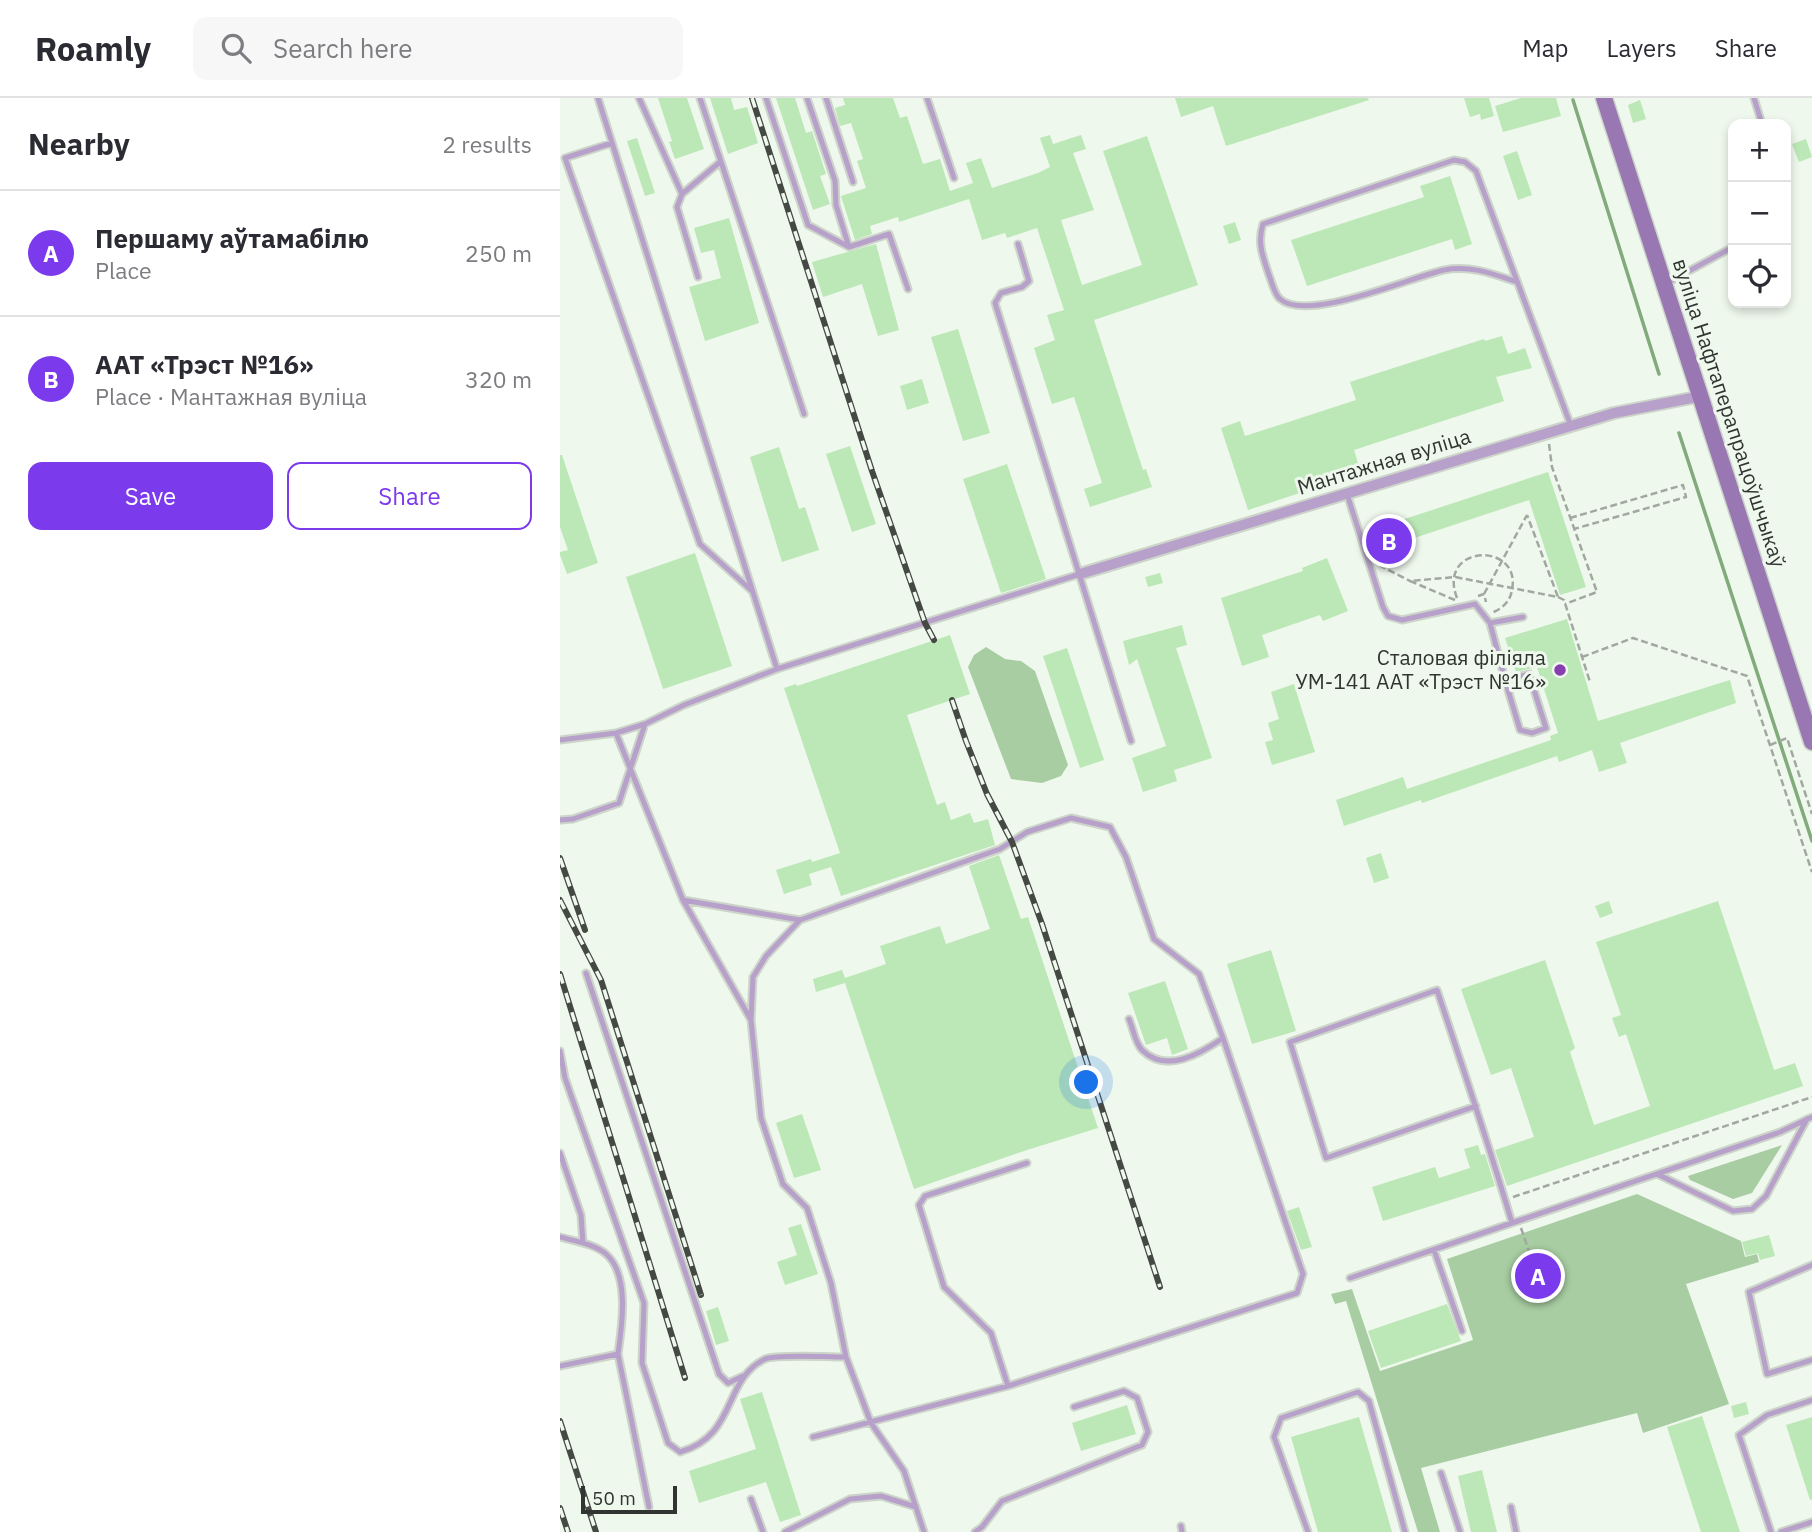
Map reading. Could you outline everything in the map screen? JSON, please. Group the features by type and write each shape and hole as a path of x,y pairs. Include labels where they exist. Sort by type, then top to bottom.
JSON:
{"main road":[{"name":"вуліца Нафтаперапрацоўшчыкаў","path":"1604,98 1812,742"}],"street":[{"name":"Мантажная вуліца","path":"1080,575 1614,413 1702,396"}],"lane":[{"path":"598,98 777,668"},
{"path":"639,98 682,194"},
{"path":"700,98 804,414"},
{"path":"766,98 808,225 849,247 889,234 908,289"},
{"path":"807,98 835,181 836,205 849,247"},
{"path":"826,98 853,182"},
{"path":"927,98 954,178"},
{"path":"1754,98 1760,119"},
{"path":"612,143 565,158 700,544 754,593"},
{"path":"1517,282 1476,268 1445,270 1361,297 1310,305 1289,305 1278,298 1259,237 1263,224 1454,160 1465,162 1476,170 1571,426"},
{"path":"698,277 677,208 682,194 720,162"},
{"path":"1018,244 1028,281 1022,286 1001,293 995,303 1130,741"},
{"path":"1665,284 1728,250"},
{"path":"1346,494 1382,607 1388,615 1402,620 1475,604 1490,623 1505,680 1520,730 1532,733 1546,728 1529,674 1505,680"},
{"path":"560,740 616,733 645,724 684,705 777,668 1080,575"},
{"path":"1490,623 1522,617"},
{"path":"560,820 573,820 619,803 645,724"},
{"path":"616,733 631,765 682,900 751,1020"},
{"path":"813,1437 871,1423 1008,1387 1297,1293 1303,1274 1199,974 1154,939 1126,857 1110,827 1070,818 1027,832 1000,849 800,920 766,956 753,977 751,1020 761,1118 783,1184 807,1208 831,1283 846,1357 871,1423 904,1471 924,1532"},
{"path":"682,900 800,920"},
{"path":"586,973 719,1374 727,1382 743,1377 766,1358 846,1357"},
{"path":"1476,1106 1326,1158 1290,1042 1437,990 1476,1106 1505,1199 1515,1222"},
{"path":"1129,1019 1140,1049 1156,1059 1174,1062 1204,1052 1223,1038"},
{"path":"560,1051 565,1078 644,1303 642,1363 668,1443 680,1452 698,1447 721,1424 743,1377"},
{"path":"1350,1278 1780,1132 1810,1117"},
{"path":"1657,1174 1733,1211 1752,1209 1766,1196 1810,1117"},
{"path":"560,1153 581,1215 583,1243"},
{"path":"1008,1387 991,1334 944,1287 919,1205 925,1196 1027,1163"},
{"path":"560,1237 606,1253 618,1270 624,1306 618,1354 649,1507"},
{"path":"1434,1250 1462,1331"},
{"path":"1812,1265 1749,1292 1766,1374 1812,1360"},
{"path":"560,1366 618,1354"},
{"path":"975,1532 1002,1501 1142,1445 1148,1432 1137,1398 1124,1391 1074,1407"},
{"path":"1308,1532 1274,1437 1282,1418 1358,1392 1369,1401 1405,1532"},
{"path":"1771,1532 1739,1435 1767,1415 1812,1400"},
{"path":"1441,1473 1460,1532"},
{"path":"785,1532 850,1499 881,1496 916,1507"},
{"path":"751,1499 763,1532"},
{"path":"1511,1507 1516,1532"},
{"path":"1781,1532 1812,1522"}],"path":[{"path":"1547,433 1552,467 1597,592 1565,604"},
{"path":"1570,518 1683,485 1686,497 1574,529"},
{"path":"1367,560 1459,601 1454,590 1455,576 1461,564 1478,555 1488,555 1502,561 1511,574 1512,594 1507,603 1489,614 1484,594 1502,561 1527,515 1558,597"},
{"path":"1410,581 1455,576 1564,600 1590,682"},
{"path":"1475,597 1484,594"},
{"path":"1582,657 1633,638 1747,676 1812,872"},
{"path":"1770,745 1787,738 1812,814"},
{"path":"1505,1199 1812,1097"},
{"path":"1515,1222 1532,1260"},
{"path":"1543,1259 1554,1271 1553,1283 1546,1291 1535,1293 1525,1288 1522,1283 1520,1278 1523,1267 1532,1260 1543,1259"}],"green space":[{"path":"986,647 1005,659 1021,661 1035,671 1068,765 1061,776 1042,783 1011,779 968,667 974,655"},
{"path":"1782,1145 1752,1193 1733,1199 1690,1180 1688,1176"},
{"path":"1637,1194 1741,1241 1745,1257 1757,1254 1759,1262 1686,1284 1729,1404 1643,1433 1637,1413 1421,1468 1440,1532 1418,1532 1346,1301 1335,1304 1331,1294 1352,1289 1380,1371 1473,1340 1447,1259"}],"building":[{"path":"658,98 687,98 704,149 675,159"},
{"path":"710,98 731,98 734,110 747,107 758,143 728,154"},
{"path":"776,98 795,98 806,133 812,131 826,174 820,176 830,204 813,210"},
{"path":"843,98 893,98 900,118 907,116 923,164 940,159 950,191 973,183 966,163 981,158 992,188 1050,167 1040,138 1050,135 1053,144 1081,135 1086,149 1073,153 1094,210 1061,220 1082,285 1142,265 1103,151 1147,136 1198,285 1094,320 1143,470 1146,469 1152,487 1090,507 1084,489 1102,483 1074,397 1052,404 1034,348 1055,340 1047,315 1064,310 1037,228 1007,238 1005,233 982,240 969,199 899,222 898,217 870,226 872,234 855,240 841,196 866,188 857,161 863,159 851,123 840,126 835,108 845,105"},
{"path":"1175,98 1369,100 1226,146 1213,106 1181,117"},
{"path":"1464,98 1489,98 1494,116 1481,120 1480,114 1470,117"},
{"path":"1521,98 1556,98 1561,116 1503,132 1495,106"},
{"path":"1640,100 1646,119 1633,123 1628,105"},
{"path":"637,138 655,193 645,196 627,141"},
{"path":"1806,139 1812,157 1799,162 1792,144"},
{"path":"1517,151 1532,195 1518,200 1503,156"},
{"path":"1450,176 1472,244 1455,250 1452,239 1307,286 1291,240 1424,197 1420,186"},
{"path":"729,218 759,323 705,341 689,287 721,278 714,250 701,253 694,228"},
{"path":"1235,222 1241,240 1229,244 1223,226"},
{"path":"876,244 899,330 878,336 862,284 823,297 812,262"},
{"path":"958,329 990,433 963,441 931,337"},
{"path":"1502,336 1508,354 1525,348 1532,368 1496,377 1504,401 1354,450 1361,473 1248,510 1221,428 1240,421 1245,436 1356,400 1350,382 1484,339 1485,341"},
{"path":"922,379 929,403 907,410 900,386"},
{"path":"850,446 876,524 852,532 826,454"},
{"path":"779,447 799,509 805,507 819,550 782,562 750,457"},
{"path":"560,455 598,563 567,574 560,555 560,552 568,550 560,527"},
{"path":"1007,464 1046,579 1001,593 963,479"},
{"path":"1548,472 1586,587 1560,595 1529,500 1375,551 1368,531"},
{"path":"695,553 732,666 663,689 626,577"},
{"path":"1327,558 1348,611 1323,621 1320,615 1262,635 1269,657 1242,666 1221,598 1303,571 1302,568"},
{"path":"1160,573 1163,583 1148,587 1145,577"},
{"path":"1567,619 1598,721 1730,680 1736,703 1620,743 1627,763 1599,772 1592,750 1559,762 1557,756 1422,803 1421,800 1344,826 1336,800 1403,777 1407,789 1551,740 1550,736 1558,733 1537,667 1516,672 1505,638"},
{"path":"1182,625 1187,645 1176,648 1212,758 1174,770 1177,781 1143,792 1132,758 1166,746 1137,659 1129,665 1123,641"},
{"path":"950,635 970,694 907,715 937,805 945,802 951,820 970,813 974,823 988,819 995,845 841,896 831,867 809,874 812,885 784,894 776,870 840,853 784,688"},
{"path":"1067,648 1104,760 1080,768 1043,656"},
{"path":"1294,684 1315,752 1272,765 1265,742 1273,740 1268,723 1279,719 1271,692"},
{"path":"1381,853 1389,878 1374,883 1366,858"},
{"path":"999,855 1021,919 1028,917 1098,1128 914,1189 845,983 816,992 813,979 842,970 845,978 886,964 880,946 940,926 946,944 990,929 969,866"},
{"path":"1609,901 1613,913 1600,918 1595,906"},
{"path":"1718,901 1774,1070 1795,1063 1803,1086 1507,1186 1495,1150 1534,1137 1511,1068 1491,1075 1461,989 1545,960 1575,1048 1570,1052 1594,1125 1650,1106 1626,1034 1619,1037 1612,1018 1621,1015 1596,942"},
{"path":"1271,950 1296,1031 1252,1044 1227,964"},
{"path":"1165,981 1188,1049 1172,1055 1167,1038 1146,1045 1128,993"},
{"path":"802,1114 821,1170 794,1178 776,1123"},
{"path":"1478,1145 1481,1155 1485,1154 1495,1186 1383,1221 1372,1187 1435,1167 1439,1178 1470,1168 1464,1149"},
{"path":"1299,1207 1312,1247 1301,1250 1287,1211"},
{"path":"801,1224 818,1274 785,1285 777,1262 797,1255 788,1228"},
{"path":"1769,1235 1775,1256 1760,1260 1758,1253 1746,1256 1742,1242"},
{"path":"1447,1304 1461,1341 1381,1368 1368,1331"},
{"path":"718,1307 729,1341 716,1345 706,1311"},
{"path":"762,1392 801,1515 780,1522 766,1482 699,1503 689,1471 756,1449 740,1399"},
{"path":"1746,1402 1749,1414 1734,1418 1731,1406"},
{"path":"1127,1405 1136,1434 1081,1451 1072,1423"},
{"path":"1702,1416 1740,1532 1701,1532 1667,1427"},
{"path":"1359,1417 1392,1532 1318,1532 1291,1437"},
{"path":"1812,1417 1812,1499 1810,1500 1786,1425"},
{"path":"1482,1470 1497,1532 1471,1532 1458,1476"}],"waterway":[{"path":"1573,100 1659,374"},
{"path":"1679,433 1812,841"}],"railway":[{"path":"752,98 872,471 925,623 934,640"},
{"path":"952,700 987,794 1012,842 1042,924 1160,1287"},
{"path":"560,858 585,930"},
{"path":"560,900 601,980 701,1295"},
{"path":"560,974 685,1378"},
{"path":"560,1421 596,1532"},
{"path":"560,1508 568,1532"}],"place":[{"name":"ААТ «Трэст №16»","path":"1389,541"},
{"name":"Сталовая філіяла УМ-141 ААТ «Трэст №16»","path":"1560,670"},
{"name":"Першаму аўтамабілю","path":"1538,1276"}]}
